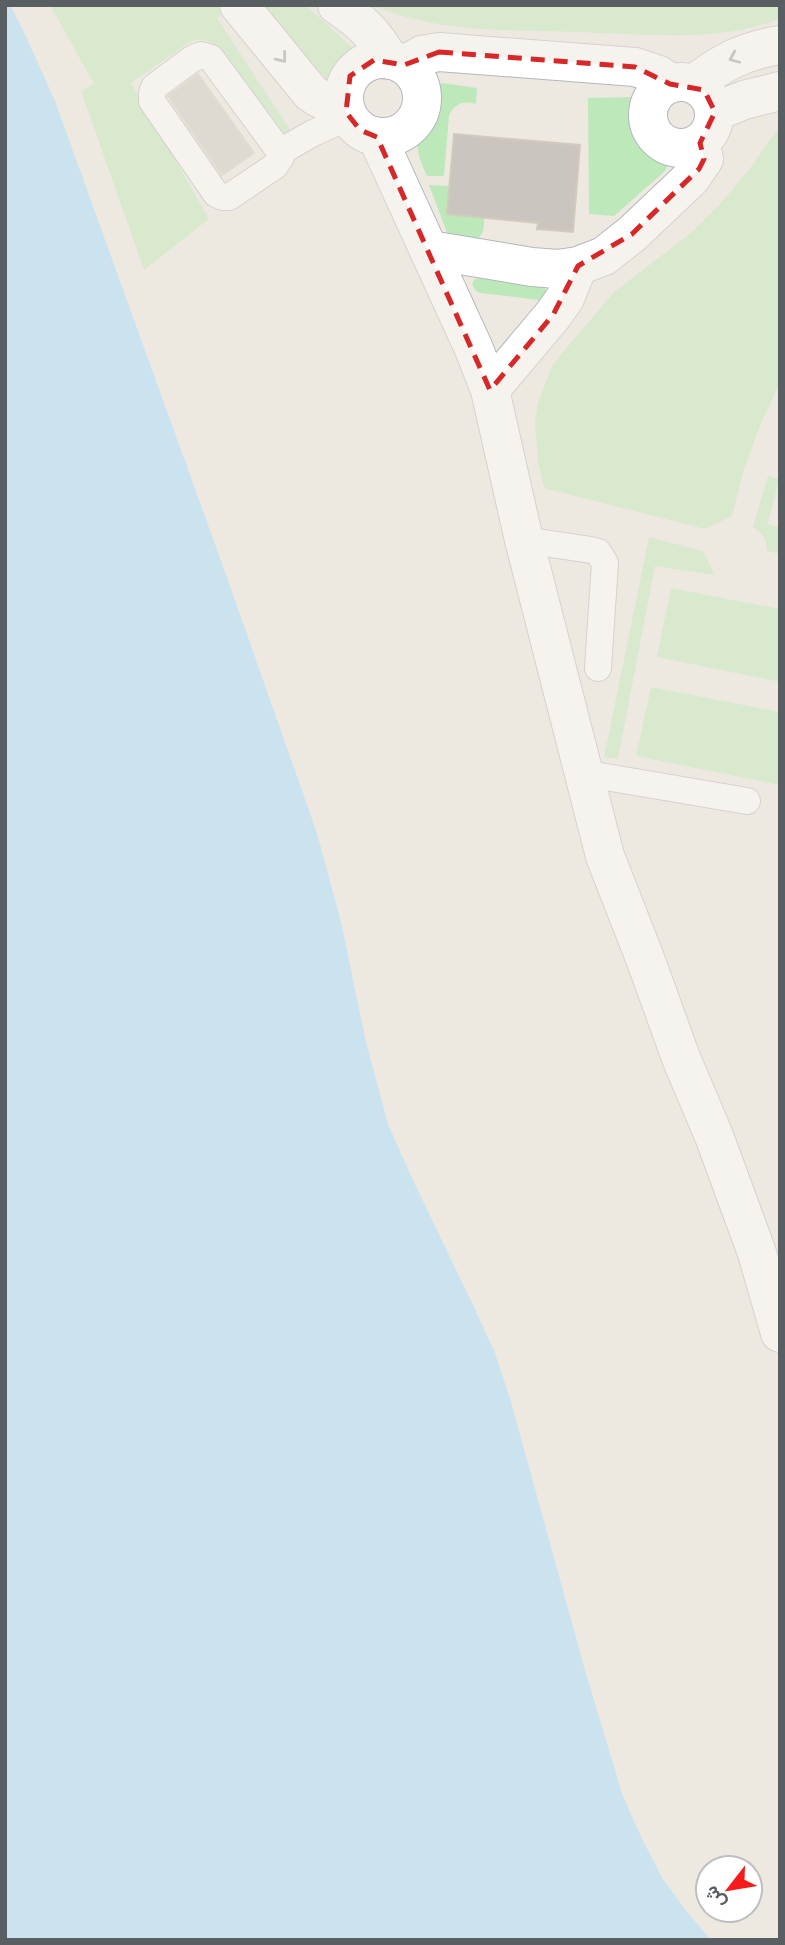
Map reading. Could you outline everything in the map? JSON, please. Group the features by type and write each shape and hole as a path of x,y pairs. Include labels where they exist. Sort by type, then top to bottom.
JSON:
{"street":[{"path":"239,5 318,99 392,136 405,130 416,119 421,105 421,89 415,76 397,63 365,25 337,5"},
{"path":"694,106 719,65 761,48 780,45"},
{"path":"430,250 532,267 558,268 578,266 604,256 632,234 691,177 704,159 694,106 659,75 635,67 439,52 397,63 374,60 360,66 350,76 344,90 357,120 430,250 490,390 524,540 605,856 757,1253 780,1333"},
{"path":"694,106 744,100 780,91"},
{"path":"490,390 554,316 565,298 578,266"}],"lane":[{"path":"196,56 211,58 280,152 281,157 275,166 236,194 223,197 216,194 152,101 154,86 196,56"},
{"path":"280,152 313,133 357,120"},
{"path":"524,540 591,550 597,552 605,563 598,668"},
{"path":"582,773 747,801"}],"highlighted area":[{"path":"439,52 635,67 670,84 704,90 715,112 700,143 704,159 699,169 632,234 578,266 553,315 490,390 377,137 360,130 346,112 350,76 374,60 404,65"}],"green space":[{"path":"50,5 220,5 226,12 217,18 291,131 278,137 216,48 204,40 190,42 131,83 209,219 144,270 81,91 94,84"},
{"path":"263,5 306,5 358,53 342,67 331,85"},
{"path":"372,5 780,5 780,19 755,27 705,34 525,31 422,21"},
{"path":"442,83 477,88 476,104 463,103 451,112 444,176 427,176 418,153 418,137 437,119 438,111 432,94 435,87"},
{"path":"634,97 635,121 643,143 667,167 614,216 589,214 588,98"},
{"path":"780,130 780,383 744,469 732,516 705,529 544,488 538,462 535,422 538,402 553,364 614,292 691,233 722,202 776,131"},
{"path":"429,185 449,186 447,214 484,218 482,233 472,244 449,238"},
{"path":"475,279 541,285 546,294 539,300 480,293 472,284"},
{"path":"768,476 779,479 768,524 780,527 780,554 767,551 764,537 753,527"},
{"path":"649,537 703,551 715,575 655,566 618,759 604,757"},
{"path":"671,588 780,609 780,682 657,657"},
{"path":"651,687 780,712 780,785 636,756"}],"water":[{"path":"5,5 10,5 55,101 317,833 341,922 366,1042 388,1124 495,1353 623,1796 663,1879 694,1920 694,1924 697,1924 711,1940 5,1940"}],"building":[{"path":"198,74 254,153 222,175 168,96"},
{"path":"454,134 580,145 573,232 537,229 538,223 447,214"}]}
